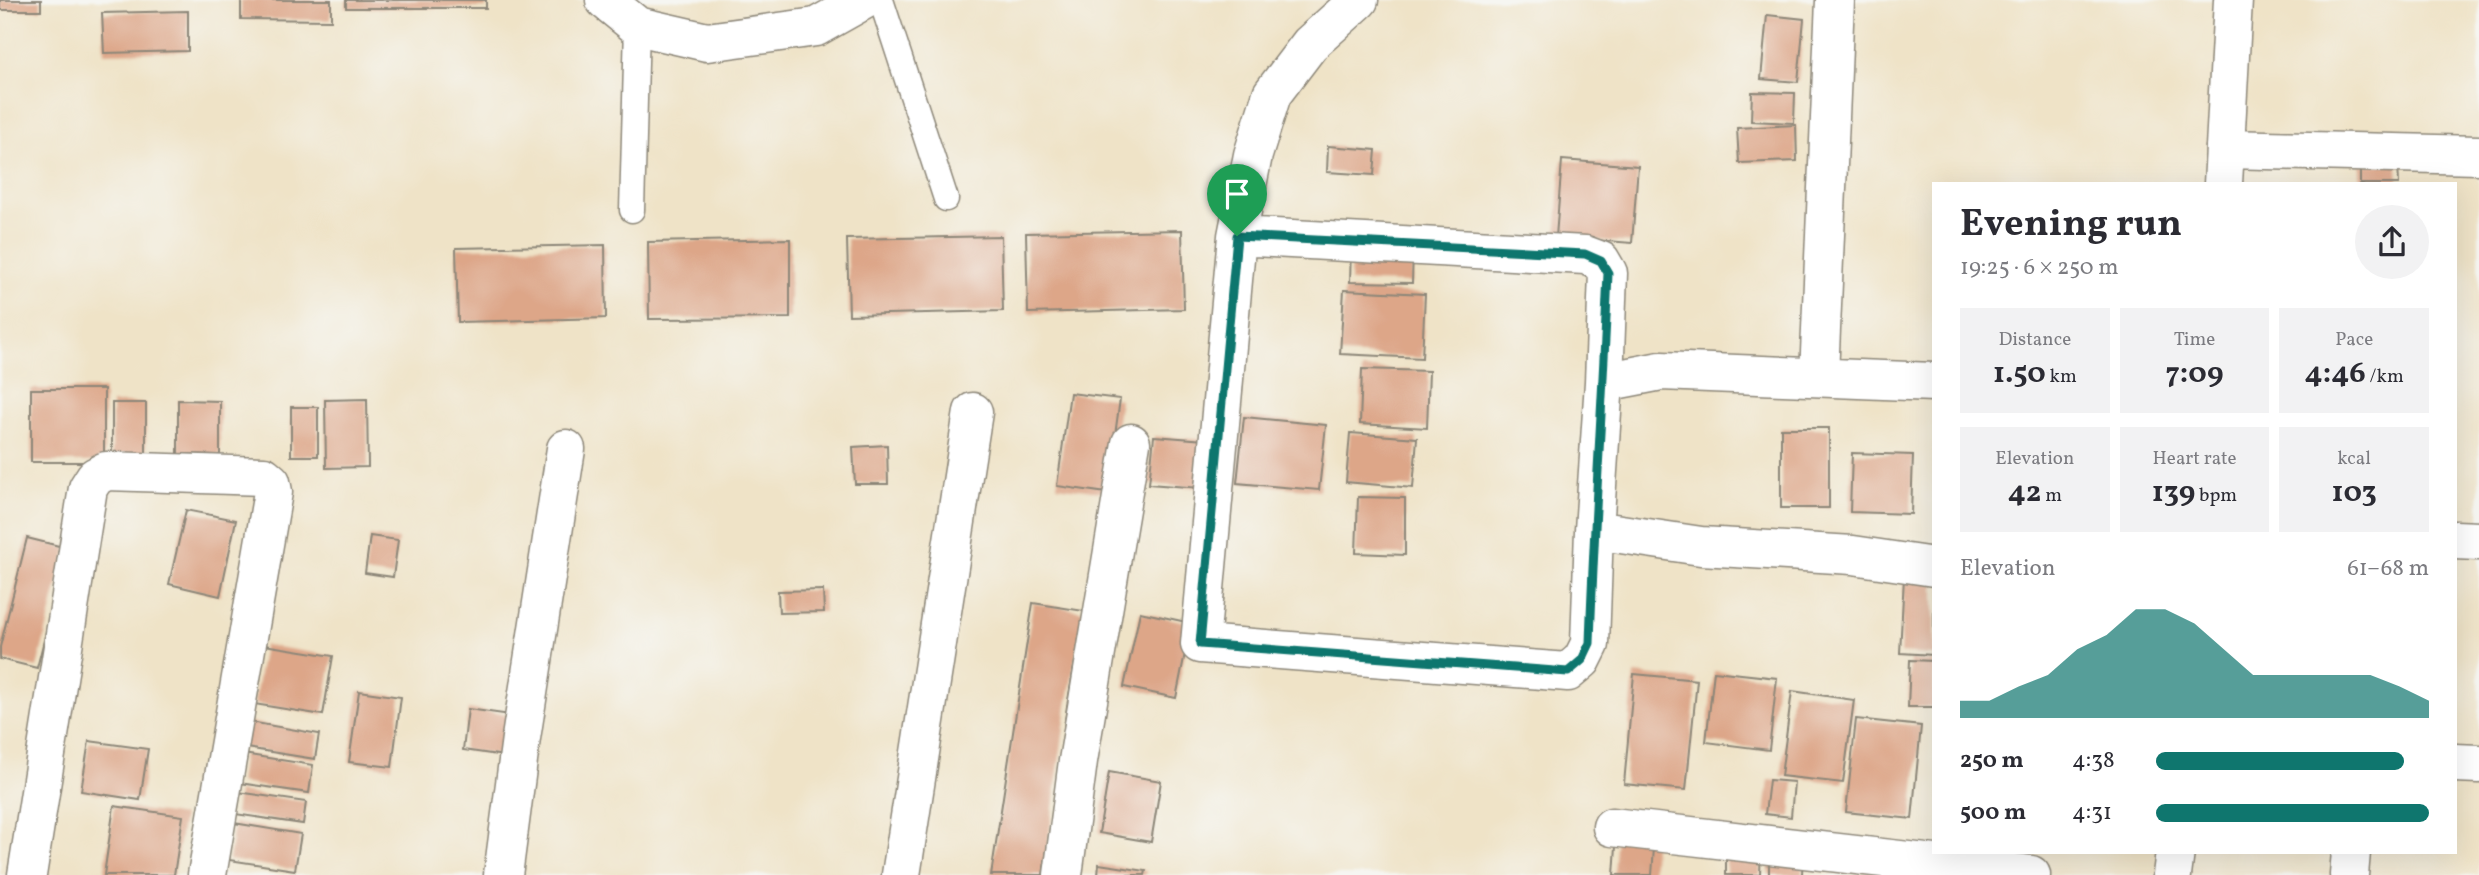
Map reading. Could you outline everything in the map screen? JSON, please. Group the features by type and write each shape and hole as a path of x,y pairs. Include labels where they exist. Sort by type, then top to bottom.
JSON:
{"street":[{"path":"605,0 637,26 707,42 816,27 864,0"},
{"path":"1237,236 1585,254 1601,261 1608,273 1590,643 1582,660 1568,672 1200,644 1237,236 1253,155 1272,94 1310,44 1359,0"},
{"path":"1819,376 1835,0"},
{"path":"2233,0 2224,167 2479,155"},
{"path":"1604,382 1661,371 1932,382"},
{"path":"901,875 973,412"},
{"path":"1063,875 1078,761 1131,443"},
{"path":"503,875 520,738 566,449"},
{"path":"27,875 88,488 96,477 106,471 264,476 271,482 273,492 207,875"},
{"path":"1594,530 1701,547 1853,555 1932,567"},
{"path":"2457,540 2479,541"},
{"path":"2457,763 2479,764"},
{"path":"1612,827 2031,875"},
{"path":"2172,875 2175,854"},
{"path":"2349,875 2351,854"}],"lane":[{"path":"881,0 946,199"},
{"path":"632,210 637,26"}],"building":[{"path":"0,0 41,0 41,10 0,10"},
{"path":"241,0 331,0 331,20 241,19"},
{"path":"346,0 486,0 486,8 346,8"},
{"path":"188,11 188,51 104,53 102,13"},
{"path":"1767,15 1804,19 1798,82 1761,79"},
{"path":"1752,92 1795,93 1794,123 1751,121"},
{"path":"1796,125 1797,161 1739,163 1737,128"},
{"path":"1328,146 1376,150 1374,175 1327,172"},
{"path":"1562,160 1638,166 1632,243 1556,237"},
{"path":"2398,164 2399,182 2360,182 2360,165"},
{"path":"1182,230 1184,309 1028,313 1026,233"},
{"path":"1001,236 1003,311 849,315 847,239"},
{"path":"790,239 790,318 649,319 648,242"},
{"path":"605,245 606,318 458,322 456,248"},
{"path":"1351,248 1413,248 1412,283 1350,282"},
{"path":"1344,290 1425,294 1422,358 1340,354"},
{"path":"1362,369 1429,371 1427,428 1360,424"},
{"path":"31,389 104,389 104,462 31,462"},
{"path":"1070,393 1120,399 1107,493 1057,486"},
{"path":"367,399 368,467 326,468 325,400"},
{"path":"178,400 220,401 220,455 178,454"},
{"path":"112,403 146,403 146,456 112,456"},
{"path":"291,407 318,407 318,456 291,456"},
{"path":"1244,417 1326,425 1319,490 1237,483"},
{"path":"1781,428 1829,428 1829,508 1781,508"},
{"path":"1350,433 1417,438 1413,488 1346,482"},
{"path":"1154,436 1205,440 1201,488 1149,484"},
{"path":"887,445 888,484 855,484 853,447"},
{"path":"1852,453 1913,455 1911,514 1850,512"},
{"path":"1358,497 1405,498 1405,555 1356,553"},
{"path":"186,510 236,520 220,596 169,584"},
{"path":"370,536 398,540 393,577 365,573"},
{"path":"27,538 67,548 37,668 0,659 0,647"},
{"path":"1904,577 1932,578 1932,655 1900,653"},
{"path":"823,590 824,612 779,613 778,591"},
{"path":"1033,603 1084,611 1067,706 1043,875 991,875"},
{"path":"1140,612 1191,623 1176,698 1124,687"},
{"path":"264,645 333,656 323,715 254,704"},
{"path":"1910,660 1932,661 1932,707 1908,707"},
{"path":"1714,671 1777,678 1769,750 1706,742"},
{"path":"1634,674 1697,680 1686,790 1624,784"},
{"path":"359,691 401,697 392,767 349,762"},
{"path":"1792,691 1854,700 1843,783 1781,776"},
{"path":"468,709 511,715 505,756 463,750"},
{"path":"1856,719 1921,726 1912,819 1846,812"},
{"path":"244,721 319,734 315,759 240,747"},
{"path":"89,741 148,749 140,800 81,791"},
{"path":"243,754 313,765 309,793 239,783"},
{"path":"1109,772 1161,781 1151,842 1099,833"},
{"path":"1769,780 1794,782 1791,817 1765,814"},
{"path":"238,792 306,802 303,824 235,814"},
{"path":"114,806 183,816 174,875 104,875"},
{"path":"234,823 301,834 295,870 229,860"},
{"path":"1617,832 1655,834 1652,875 1614,875"},
{"path":"1726,845 1761,846 1760,875 1726,875"},
{"path":"1769,849 1803,850 1802,875 1769,875"},
{"path":"1099,864 1146,871 1145,875 1098,875"}],"route":[{"path":"1237,236 1585,254 1601,261 1608,273 1590,643 1582,660 1568,672 1200,644 1237,236"}]}
